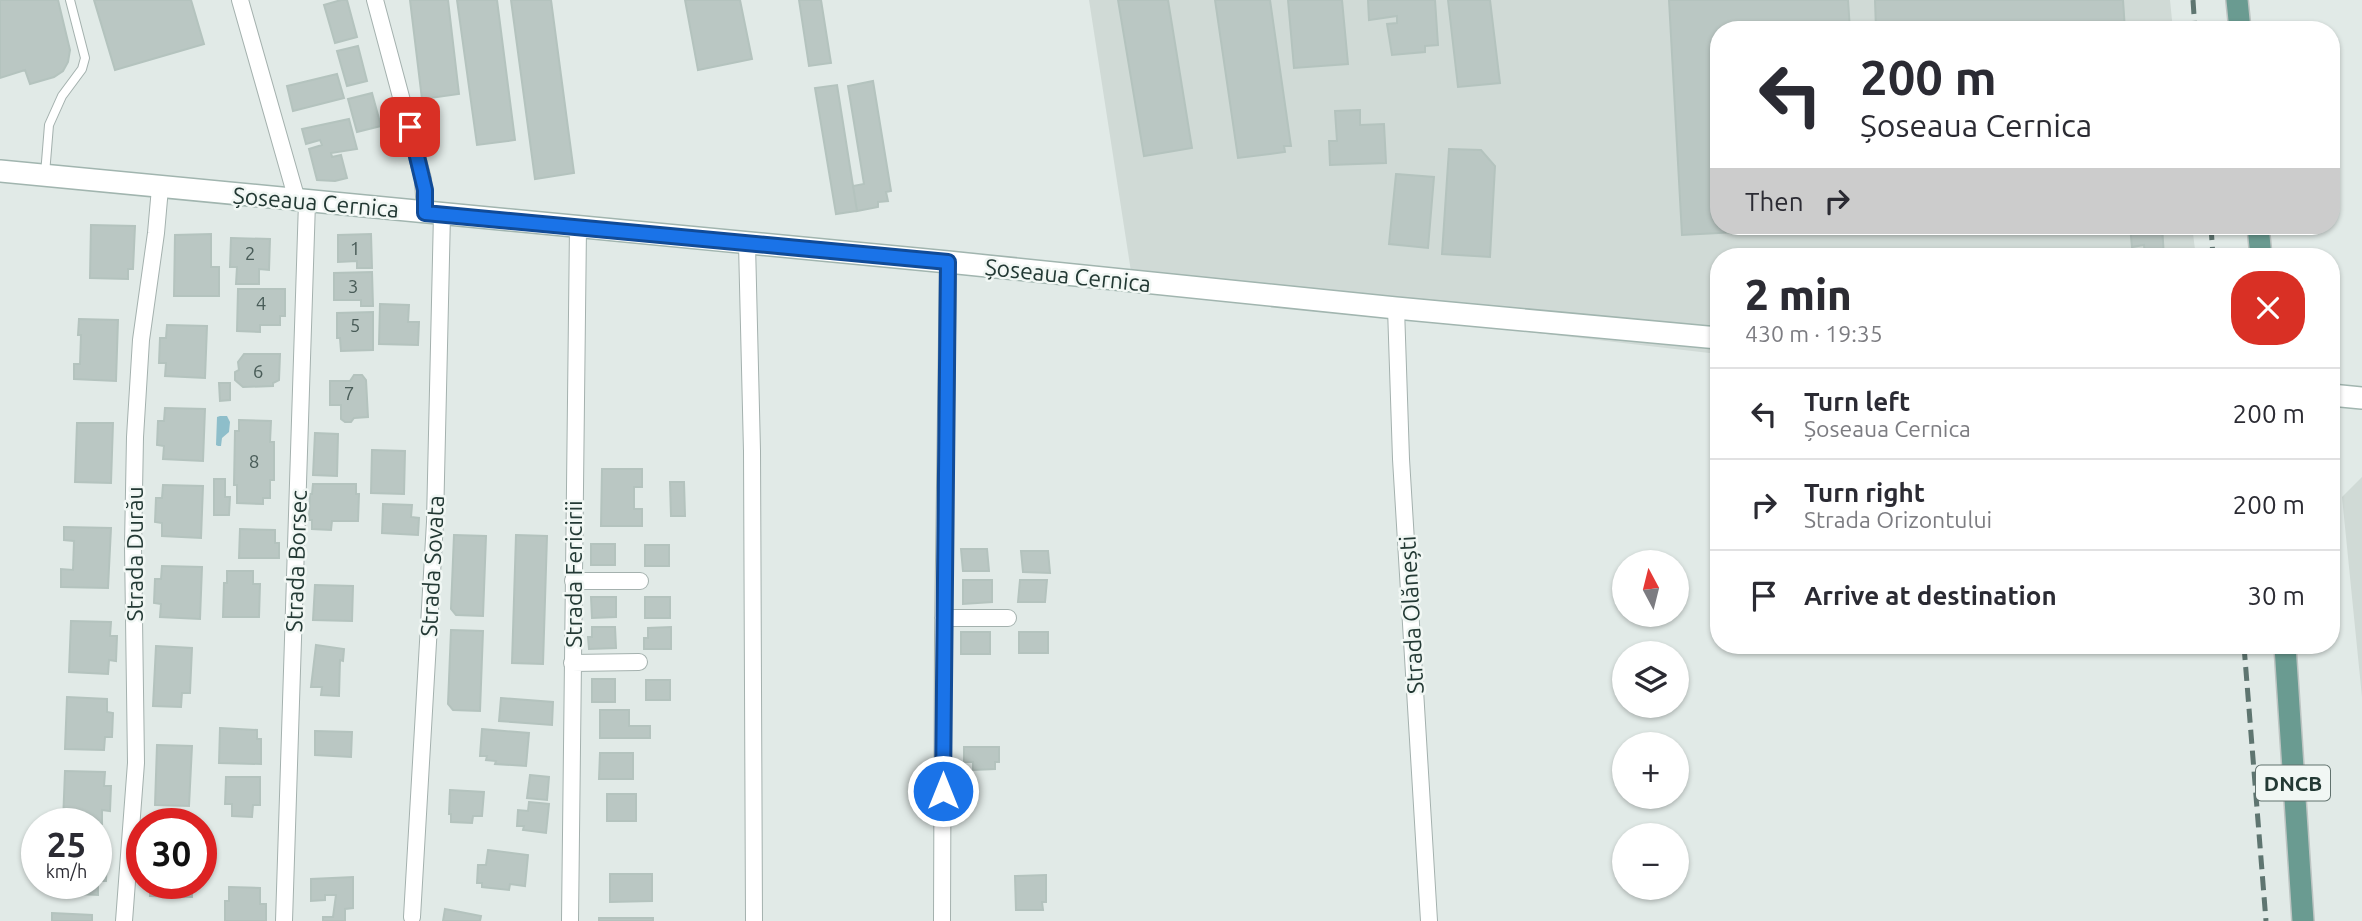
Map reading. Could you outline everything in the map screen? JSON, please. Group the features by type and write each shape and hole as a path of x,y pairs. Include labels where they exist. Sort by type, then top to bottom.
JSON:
{"main road":[{"path":"2237,0 2239,21"},
{"name":"DNCB","path":"2286,654 2303,921"}],"street":[{"name":"Strada Borsec","path":"240,0 302,201 284,921"},
{"name":"Strada Sovata","path":"375,0 434,214 435,522 412,917"},
{"name":"Șoseaua Cernica","path":"0,171 1710,337"},
{"name":"Strada Durău","path":"124,921 136,750 133,545 135,437 141,340 160,188"},
{"name":"Strada Fericirii","path":"570,921 578,227"},
{"path":"747,244 752,465 754,921"},
{"path":"942,921 948,262"},
{"name":"Strada Olănești","path":"1396,308 1401,459 1429,921"},
{"path":"2340,396 2362,398"},
{"path":"572,581 639,581"},
{"path":"943,618 1007,618"},
{"path":"572,663 639,662"}],"lane":[{"path":"45,176 49,125 62,96 82,69 85,58 70,0"}],"shaded area":[{"path":"1089,0 2170,0 2172,21 1710,21 1710,235 2193,235 2195,248 1710,248 1710,353 1415,319 1134,291"},
{"path":"2362,477 2362,697 2342,497"}],"water":[{"path":"227,416 230,422 229,432 222,438 221,446 218,446 217,417"}],"building":[{"path":"0,0 58,0 70,50 63,71 54,77 30,84 25,70 0,78"},
{"path":"94,0 191,0 204,44 115,70"},
{"path":"347,0 357,37 335,43 324,5"},
{"path":"410,0 448,0 459,94 422,99"},
{"path":"457,0 497,0 515,140 477,145"},
{"path":"511,0 551,0 574,173 535,179"},
{"path":"685,0 740,0 752,59 698,70"},
{"path":"799,0 821,0 831,63 809,66"},
{"path":"1118,0 1168,0 1192,148 1144,156"},
{"path":"1215,0 1270,0 1291,146 1284,146 1285,152 1238,158"},
{"path":"1288,0 1342,0 1348,64 1294,68"},
{"path":"1368,0 1435,0 1438,45 1425,46 1425,52 1392,55 1387,24 1397,23 1397,16 1369,20"},
{"path":"1448,0 1490,0 1500,83 1458,87"},
{"path":"1669,0 1848,0 1849,21 1710,21 1710,233 1682,235"},
{"path":"1875,0 2123,0 2124,21 1876,21"},
{"path":"358,46 367,81 347,86 337,51"},
{"path":"337,74 344,98 293,111 287,86"},
{"path":"873,81 891,191 886,192 888,201 878,202 878,207 857,211 853,186 864,184 848,86"},
{"path":"837,85 857,211 836,214 815,88"},
{"path":"372,93 381,126 357,132 348,99"},
{"path":"1360,110 1360,125 1384,124 1386,163 1330,165 1329,141 1337,141 1335,111"},
{"path":"349,119 357,149 331,153 332,157 341,155 347,178 335,181 317,180 309,149 322,145 320,140 306,144 302,129"},
{"path":"1449,149 1481,150 1495,166 1490,257 1442,254"},
{"path":"1396,174 1434,177 1428,248 1389,244"},
{"path":"91,225 135,226 133,269 128,269 128,279 90,278"},
{"path":"211,234 211,267 219,267 219,296 174,296 175,235"},
{"path":"371,234 372,268 357,268 357,261 338,262 338,235"},
{"path":"2131,235 2163,235 2163,248 2144,248 2144,245 2132,247"},
{"path":"231,238 270,239 269,270 259,269 259,284 236,284 237,267 230,267"},
{"path":"372,272 373,306 361,306 361,300 334,300 334,273"},
{"path":"238,289 285,289 285,316 280,316 280,325 260,325 260,332 237,331"},
{"path":"380,304 409,305 408,322 419,322 418,345 379,344"},
{"path":"373,312 373,350 341,351 340,338 337,338 337,313"},
{"path":"79,319 118,320 116,381 74,379 74,364 80,364"},
{"path":"167,325 207,326 205,378 165,376 166,363 159,363 160,338 166,338"},
{"path":"244,354 280,354 279,380 273,383 273,386 243,387 235,380 235,372 239,370 238,362"},
{"path":"354,375 362,375 366,380 368,417 345,422 341,419 341,405 330,405 330,381 350,381"},
{"path":"219,383 230,383 230,400 220,401"},
{"path":"165,408 205,409 203,461 163,459 164,446 157,445 158,421 164,421"},
{"path":"239,420 271,421 274,480 270,480 270,498 263,498 263,504 237,503 237,485 234,485 235,431 239,431"},
{"path":"77,423 113,423 111,483 75,482"},
{"path":"315,433 338,434 337,476 313,475"},
{"path":"372,450 405,451 404,494 371,493"},
{"path":"602,469 642,469 642,487 634,487 634,509 642,509 642,526 601,526"},
{"path":"214,479 225,479 225,497 230,497 229,515 214,515"},
{"path":"670,482 684,482 685,516 671,516"},
{"path":"313,484 356,484 356,494 359,494 358,521 332,521 331,530 312,529 312,520 309,520"},
{"path":"163,485 203,486 201,538 162,536 162,523 155,522 156,498 162,498"},
{"path":"383,504 412,505 411,517 419,518 418,535 382,533"},
{"path":"64,527 111,528 108,588 61,587 61,569 73,570 74,541 64,540"},
{"path":"240,529 275,530 275,543 279,543 279,558 239,558"},
{"path":"454,535 486,536 483,616 456,615 451,609"},
{"path":"516,535 547,536 543,664 512,663"},
{"path":"591,544 615,544 615,565 591,565"},
{"path":"645,545 669,545 669,566 645,566"},
{"path":"961,549 987,549 989,571 963,571"},
{"path":"1021,551 1048,551 1050,573 1023,572"},
{"path":"162,566 202,567 200,619 160,617 161,604 154,603 155,579 161,579"},
{"path":"227,571 253,571 253,584 260,584 259,617 223,617"},
{"path":"963,580 992,580 992,602 963,604"},
{"path":"1020,580 1047,580 1045,602 1018,602"},
{"path":"315,585 353,586 352,621 313,620"},
{"path":"591,597 616,597 616,617 592,618"},
{"path":"645,597 670,597 670,618 645,618"},
{"path":"71,621 111,622 110,636 117,636 116,661 109,660 108,674 69,672"},
{"path":"592,627 615,627 616,648 589,649 588,637 592,637"},
{"path":"671,627 671,649 644,649 648,628"},
{"path":"451,630 483,631 480,711 453,710 448,704"},
{"path":"961,632 990,632 990,654 961,654"},
{"path":"1019,632 1048,632 1048,653 1019,653"},
{"path":"316,645 344,649 343,661 340,660 339,696 321,695 322,687 311,687"},
{"path":"156,646 192,648 190,693 182,693 181,707 153,706"},
{"path":"592,679 615,679 615,702 592,702"},
{"path":"646,680 670,680 670,700 646,700"},
{"path":"67,697 107,699 107,712 113,713 112,737 105,737 104,750 65,749"},
{"path":"501,698 553,702 552,725 499,721"},
{"path":"600,710 629,710 629,726 650,726 650,738 600,738"},
{"path":"220,728 257,730 257,739 261,739 261,764 219,763"},
{"path":"482,729 529,733 526,766 495,764 496,761 486,760 487,756 480,756"},
{"path":"315,731 352,732 351,757 315,755"},
{"path":"157,745 192,746 189,806 155,805"},
{"path":"964,747 999,747 999,762 995,762 995,769 973,770 973,762 964,762"},
{"path":"600,753 633,753 633,779 599,779"},
{"path":"65,771 105,772 104,786 111,786 110,808 64,808"},
{"path":"530,775 549,777 547,800 527,798"},
{"path":"226,777 260,777 260,805 253,805 252,817 232,816 232,804 225,804"},
{"path":"450,790 484,792 482,816 473,816 472,823 451,822"},
{"path":"607,794 636,794 636,821 607,821"},
{"path":"529,802 549,804 546,833 523,830 524,826 517,826 518,810 528,811"},
{"path":"488,850 528,855 525,886 510,884 509,890 482,887 482,883 477,883 478,865 486,865"},
{"path":"610,874 652,874 652,901 610,902"},
{"path":"1046,875 1046,902 1042,902 1043,910 1016,910 1015,876"},
{"path":"353,877 353,908 345,909 345,921 323,921 323,917 333,917 336,895 325,895 325,900 311,901 311,879"},
{"path":"229,887 260,888 260,904 266,904 266,921 225,921 225,901 229,901"},
{"path":"445,909 481,916 480,921 443,921"},
{"path":"52,913 92,915 92,921 52,921"},
{"path":"599,918 653,918 653,921 599,921"}],"railway":[{"path":"2193,0 2194,21"},
{"path":"2212,235 2212,248"},
{"path":"2245,654 2266,921"}],"route":[{"path":"410,127 425,190 425,213 948,262 943,791"}]}
